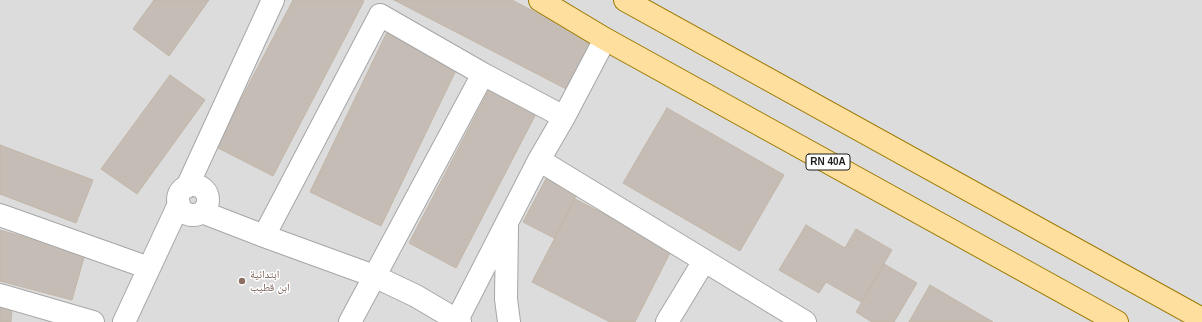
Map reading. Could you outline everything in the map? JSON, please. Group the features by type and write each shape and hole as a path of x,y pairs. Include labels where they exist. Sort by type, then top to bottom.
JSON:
{"main road":[{"name":"RN 40A","path":"540,0 605,38 1117,322"},
{"path":"625,0 1202,319"}],"street":[{"path":"124,322 273,0"},
{"path":"264,236 380,15 483,74 564,117"},
{"path":"183,195 184,212 189,214 198,214 202,212 374,276 416,296 458,321 539,160 564,117 605,38"},
{"path":"350,322 483,74"},
{"path":"539,160 805,322"},
{"path":"0,215 149,268"},
{"path":"507,222 506,299 509,322"},
{"path":"667,322 704,261"},
{"path":"0,295 93,322"}],"shaded area":[{"path":"0,0 1202,0 1202,322 0,322"}],"building":[{"path":"154,0 209,0 169,56 133,29"},
{"path":"293,0 364,1 273,176 216,147"},
{"path":"394,0 512,0 597,44 572,92"},
{"path":"389,28 460,62 381,226 310,192"},
{"path":"170,75 205,100 137,194 101,169"},
{"path":"492,84 539,108 456,268 409,243"},
{"path":"667,108 784,175 740,251 623,183"},
{"path":"0,145 93,180 76,223 0,194"},
{"path":"549,173 580,188 554,238 523,222"},
{"path":"575,199 672,249 635,322 610,322 532,282"},
{"path":"806,225 845,248 856,229 892,250 861,302 826,282 819,293 779,270"},
{"path":"0,230 85,254 72,300 0,281"},
{"path":"884,264 917,283 894,322 872,322 856,312"},
{"path":"930,285 993,322 909,322"},
{"path":"0,307 12,307 11,322 0,322"}],"place":[{"name":"ابتدائية ابن قطيب","path":"242,281"}]}
